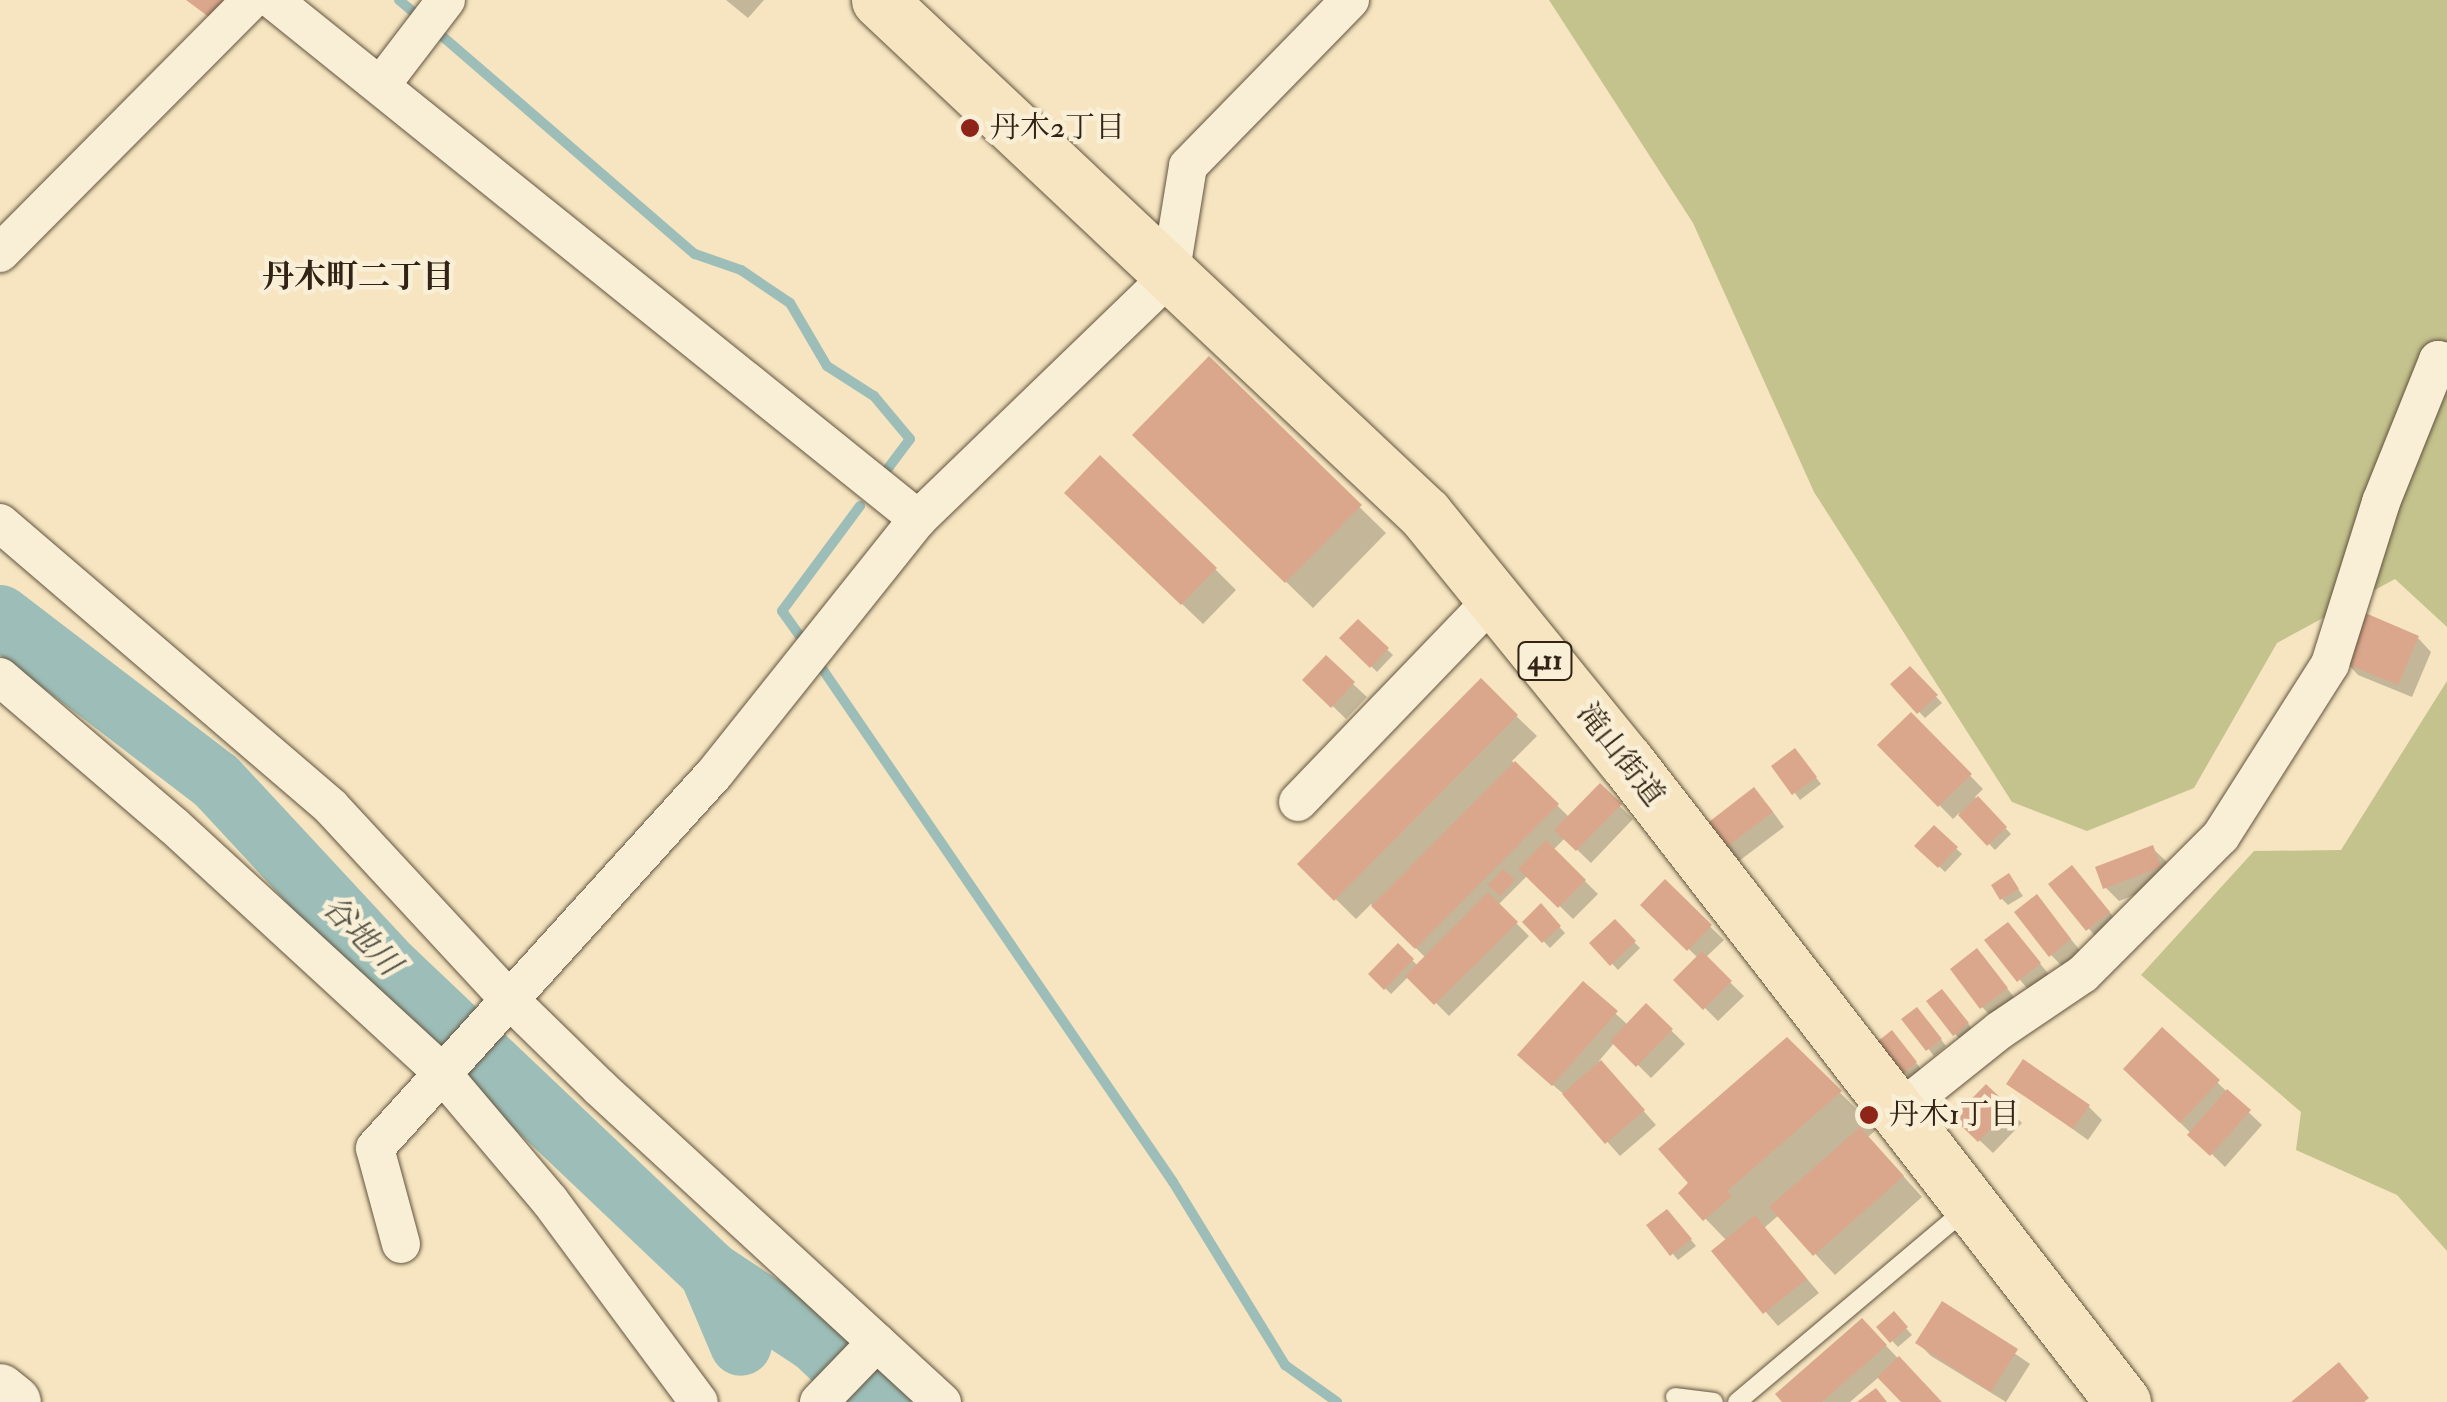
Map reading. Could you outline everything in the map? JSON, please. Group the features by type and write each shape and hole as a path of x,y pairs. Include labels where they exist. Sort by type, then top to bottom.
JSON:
{"highway":[{"name":"滝山街道","path":"879,0 1426,514 1626,761 2123,1402"}],"main road":[{"path":"0,1390 14,1402"}],"street":[{"path":"0,253 251,0"},
{"path":"272,0 918,519"},
{"path":"381,84 446,0"},
{"path":"401,1244 375,1148 714,773 918,519 1170,276 1188,166 1350,0"},
{"path":"1896,1113 2000,1030 2083,974 2221,836 2330,664 2381,502 2438,360 2447,362"},
{"path":"0,524 331,808 505,1006 873,1347 942,1402"},
{"path":"1298,802 1494,598"},
{"path":"0,677 445,1068 550,1201 698,1402"},
{"path":"820,1402 873,1347"}],"lane":[{"path":"1737,1402 1969,1206"},
{"path":"1674,1397 1714,1402"}],"shaded area":[{"path":"1549,0 2447,0 2447,627 2395,579 2277,643 2194,788 2087,831 2012,802 1814,492 1693,223"},
{"path":"2447,681 2447,1251 2397,1195 2296,1150 2301,1112 2141,975 2254,851 2341,850"}],"building":[{"path":"186,0 226,0 213,20"},
{"path":"1209,356 1362,505 1285,583 1132,435"},
{"path":"1100,455 1217,568 1181,605 1064,493"},
{"path":"2363,612 2419,636 2398,685 2342,662"},
{"path":"1358,619 1389,648 1370,668 1339,638"},
{"path":"1326,655 1355,682 1331,708 1302,680"},
{"path":"1910,666 1938,695 1917,714 1890,684"},
{"path":"1481,678 1518,715 1334,901 1297,864"},
{"path":"1911,712 1972,774 1938,807 1877,745"},
{"path":"1795,748 1817,777 1792,795 1771,766"},
{"path":"1515,761 1559,804 1415,949 1371,906"},
{"path":"1600,783 1622,804 1576,851 1554,830"},
{"path":"1754,787 1773,812 1724,849 1705,825"},
{"path":"1978,796 2007,827 1987,846 1958,815"},
{"path":"1934,825 1958,847 1938,868 1914,846"},
{"path":"1546,840 1586,880 1558,908 1518,869"},
{"path":"2153,845 2161,867 2103,889 2095,867"},
{"path":"2072,865 2110,912 2086,931 2048,884"},
{"path":"1503,869 1515,880 1500,896 1488,885"},
{"path":"2009,873 2019,889 2000,900 1991,885"},
{"path":"1665,879 1712,925 1687,951 1640,905"},
{"path":"1488,892 1518,922 1434,1005 1405,976"},
{"path":"2037,894 2071,939 2049,957 2014,912"},
{"path":"1541,903 1561,926 1542,943 1522,922"},
{"path":"1615,919 1636,941 1610,966 1589,943"},
{"path":"2008,922 2041,963 2017,982 1984,940"},
{"path":"1398,943 1414,959 1384,990 1368,974"},
{"path":"1977,948 2008,988 1980,1009 1950,969"},
{"path":"1702,951 1732,981 1703,1010 1673,980"},
{"path":"1583,981 1618,1011 1552,1086 1517,1055"},
{"path":"1942,989 1969,1023 1953,1036 1926,1001"},
{"path":"1646,1003 1673,1029 1636,1067 1610,1041"},
{"path":"1917,1007 1942,1039 1926,1051 1901,1019"},
{"path":"2162,1027 2220,1080 2180,1123 2123,1069"},
{"path":"1892,1030 1917,1062 1903,1074 1877,1042"},
{"path":"1787,1037 1842,1091 1727,1191 1732,1196 1703,1221 1678,1193 1688,1183 1658,1149"},
{"path":"2023,1059 2090,1105 2073,1129 2006,1084"},
{"path":"1601,1060 1645,1110 1605,1144 1562,1094"},
{"path":"1986,1084 2011,1108 1978,1142 1953,1118"},
{"path":"2227,1089 2251,1110 2210,1156 2187,1135"},
{"path":"1860,1127 1904,1176 1813,1256 1769,1207"},
{"path":"1667,1209 1692,1239 1670,1256 1646,1225"},
{"path":"1755,1215 1807,1279 1763,1314 1711,1251"},
{"path":"1942,1301 2018,1349 1991,1392 1915,1343"},
{"path":"1894,1311 1908,1327 1890,1343 1876,1327"},
{"path":"1862,1318 1887,1345 1822,1402 1782,1402 1775,1394"},
{"path":"1899,1356 1942,1402 1901,1402 1877,1377"},
{"path":"2339,1362 2369,1398 2364,1402 2291,1402"},
{"path":"1876,1388 1887,1402 1857,1402"}],"waterway":[{"path":"399,0 418,16"},
{"path":"442,36 695,254 741,270 790,303 827,366 874,396 910,439 880,479"},
{"path":"807,646 782,611 860,506"},
{"name":"谷地川","path":"0,616 216,781 390,968 710,1272 741,1345"},
{"path":"819,664 1173,1182 1285,1365 1337,1402"},
{"name":"谷地川","path":"710,1272 816,1342 880,1402"}],"place":[{"name":"丹木2丁目","path":"970,128"},
{"name":"丹木1丁目","path":"1869,1115"}],"district":[{"name":"丹木町二丁目","path":"358,277"}]}
